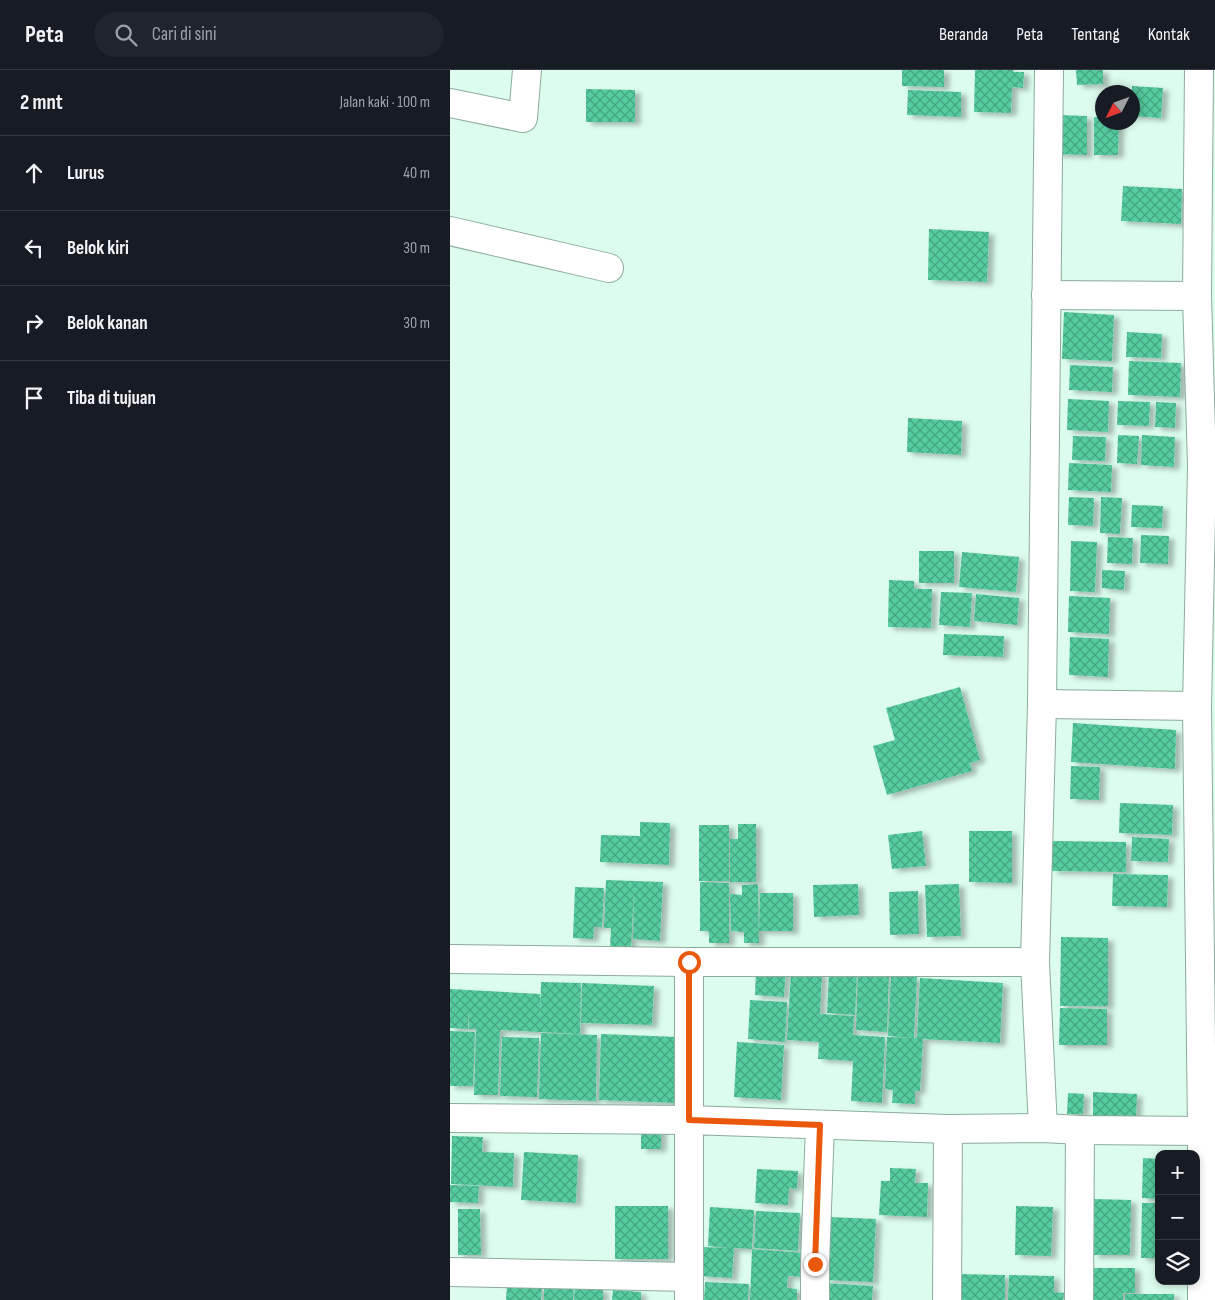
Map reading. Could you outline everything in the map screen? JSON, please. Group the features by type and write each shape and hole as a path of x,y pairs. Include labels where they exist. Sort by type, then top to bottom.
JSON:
{"street":[{"path":"450,103 523,118 528,70"},
{"path":"1043,1128 1035,962 1042,704 1049,70"},
{"path":"1200,70 1197,296 1208,466 1197,706 1208,1131 1202,1300"},
{"path":"450,231 610,268"},
{"path":"1046,294 1197,296"},
{"path":"1042,704 1197,706"},
{"path":"450,959 689,962 1035,962"},
{"path":"450,1272 689,1289 689,962"},
{"path":"450,1118 689,1120 948,1128 1208,1131"},
{"path":"815,1300 820,1125"},
{"path":"947,1300 948,1128"},
{"path":"1079,1300 1080,1130"}],"building":[{"path":"902,70 944,70 944,87 902,86"},
{"path":"975,70 1014,70 1013,72 1024,72 1023,88 1012,87 1011,113 974,112"},
{"path":"1076,70 1103,70 1103,84 1077,85"},
{"path":"1140,87 1163,88 1161,118 1140,117"},
{"path":"586,89 635,90 635,122 586,122"},
{"path":"908,90 961,92 961,117 907,115"},
{"path":"1055,115 1087,116 1087,155 1055,154"},
{"path":"1095,117 1095,130 1119,130 1118,155 1094,155"},
{"path":"1123,186 1182,189 1181,224 1121,221"},
{"path":"929,229 989,232 987,282 928,280"},
{"path":"1064,312 1114,315 1112,361 1062,359"},
{"path":"1127,332 1162,334 1161,358 1126,357"},
{"path":"1129,361 1181,363 1180,397 1128,395"},
{"path":"1070,365 1113,367 1112,392 1069,390"},
{"path":"1068,399 1109,401 1108,432 1067,430"},
{"path":"1118,401 1150,402 1149,426 1117,425"},
{"path":"1156,402 1176,403 1175,428 1155,427"},
{"path":"908,418 962,421 961,455 907,452"},
{"path":"1118,435 1139,436 1137,464 1117,463"},
{"path":"1142,435 1175,437 1174,467 1141,465"},
{"path":"1073,436 1106,437 1105,461 1072,460"},
{"path":"1069,463 1112,465 1111,492 1068,490"},
{"path":"1069,497 1094,498 1093,526 1068,525"},
{"path":"1101,497 1122,498 1120,534 1100,533"},
{"path":"1132,505 1163,506 1162,528 1131,527"},
{"path":"1141,535 1169,536 1168,564 1140,563"},
{"path":"1108,537 1133,538 1132,564 1107,563"},
{"path":"1071,541 1097,542 1095,592 1070,591"},
{"path":"919,551 954,551 954,583 919,583"},
{"path":"962,552 1019,557 1016,592 959,587"},
{"path":"1102,570 1125,571 1124,590 1102,588"},
{"path":"889,580 914,581 914,589 932,589 931,628 888,627"},
{"path":"941,592 972,593 970,627 939,625"},
{"path":"976,594 1019,598 1017,625 974,621"},
{"path":"1069,596 1110,598 1109,634 1068,632"},
{"path":"944,634 1004,636 1003,657 943,655"},
{"path":"1070,637 1109,639 1108,677 1069,675"},
{"path":"960,687 980,760 970,763 972,771 887,795 873,746 895,740 886,708"},
{"path":"1073,723 1176,730 1175,769 1071,762"},
{"path":"1071,766 1100,767 1099,800 1070,799"},
{"path":"1120,803 1173,805 1172,835 1119,833"},
{"path":"640,822 670,823 669,865 600,862 601,835 640,836"},
{"path":"738,824 756,824 756,882 730,882 730,839 738,839"},
{"path":"699,825 729,825 729,881 699,881"},
{"path":"922,831 926,866 892,869 888,835"},
{"path":"969,831 1012,831 1012,883 969,882"},
{"path":"1132,837 1169,839 1168,862 1131,861"},
{"path":"1052,841 1126,842 1126,872 1052,871"},
{"path":"1113,874 1168,875 1167,907 1112,906"},
{"path":"606,880 663,882 660,941 633,939 634,890 631,949 610,947 611,928 604,928"},
{"path":"700,882 729,883 729,943 709,943 709,931 700,931"},
{"path":"758,884 759,943 744,943 744,932 731,931 730,894 742,895 742,885"},
{"path":"858,884 859,915 814,917 813,885"},
{"path":"959,884 961,936 927,937 925,885"},
{"path":"575,887 604,888 602,927 594,927 593,939 573,938"},
{"path":"918,891 919,934 890,935 889,892"},
{"path":"760,893 793,893 793,931 759,931"},
{"path":"1061,937 1108,938 1108,1006 1060,1006"},
{"path":"756,967 786,968 784,997 755,995"},
{"path":"858,970 889,972 887,1032 856,1030"},
{"path":"791,971 822,973 820,1014 854,1016 853,1035 885,1037 882,1103 851,1101 853,1061 818,1059 819,1042 787,1040"},
{"path":"829,973 857,975 855,1015 827,1013"},
{"path":"891,976 917,977 914,1038 888,1036"},
{"path":"920,978 1003,983 1000,1043 923,1039 920,1091 915,1091 915,1104 892,1103 893,1090 885,1089 887,1037 917,1038"},
{"path":"541,982 581,983 580,1034 500,1030 498,1095 474,1095 476,1029 469,1029 469,1009 468,1029 450,1028 450,989 540,994 540,1017"},
{"path":"582,983 654,986 652,1025 581,1023"},
{"path":"750,1000 787,1002 785,1042 748,1039"},
{"path":"1060,1008 1107,1009 1107,1045 1059,1045"},
{"path":"450,1031 475,1032 473,1086 450,1086"},
{"path":"541,1033 597,1035 596,1101 539,1099"},
{"path":"601,1034 678,1037 676,1103 599,1100"},
{"path":"502,1037 539,1038 537,1097 500,1096"},
{"path":"737,1042 784,1045 781,1100 734,1097"},
{"path":"1093,1092 1137,1094 1136,1117 1093,1116"},
{"path":"1068,1093 1084,1094 1083,1114 1067,1114"},
{"path":"641,1129 661,1129 661,1149 641,1149"},
{"path":"452,1136 483,1137 482,1152 514,1153 513,1187 451,1184"},
{"path":"524,1152 578,1155 576,1203 521,1200"},
{"path":"1143,1158 1155,1159 1155,1199 1142,1198"},
{"path":"890,1168 916,1169 915,1183 928,1183 927,1217 879,1215 881,1181 890,1181"},
{"path":"757,1169 798,1171 797,1189 789,1188 788,1205 755,1203"},
{"path":"450,1185 479,1186 478,1203 450,1202"},
{"path":"1093,1199 1131,1200 1130,1255 1093,1255"},
{"path":"1142,1203 1155,1203 1155,1258 1141,1258"},
{"path":"615,1206 668,1206 668,1259 615,1259"},
{"path":"1016,1206 1053,1207 1051,1256 1015,1255"},
{"path":"710,1207 754,1210 752,1249 734,1248 732,1278 700,1276 702,1247 730,1248 708,1246"},
{"path":"458,1209 480,1209 481,1255 458,1255"},
{"path":"756,1211 800,1213 798,1251 754,1248"},
{"path":"828,1217 876,1219 873,1282 825,1280"},
{"path":"752,1249 805,1253 803,1277 788,1276 787,1288 797,1289 797,1300 750,1300"},
{"path":"1086,1268 1135,1268 1135,1293 1123,1293 1123,1300 1086,1300"},
{"path":"957,1274 1005,1275 1005,1300 957,1300"},
{"path":"1009,1275 1054,1276 1054,1292 1064,1293 1063,1300 1008,1300"},
{"path":"705,1282 749,1284 748,1300 704,1300"},
{"path":"825,1283 873,1286 872,1300 824,1300"},
{"path":"507,1285 542,1287 541,1300 506,1300"},
{"path":"544,1287 574,1288 573,1300 544,1300"},
{"path":"575,1288 603,1289 603,1300 574,1300"},
{"path":"613,1290 641,1292 641,1300 612,1300"},
{"path":"1125,1294 1174,1294 1174,1300 1125,1300"}],"route":[{"path":"689,962 689,1120 820,1125 815,1264"}]}
